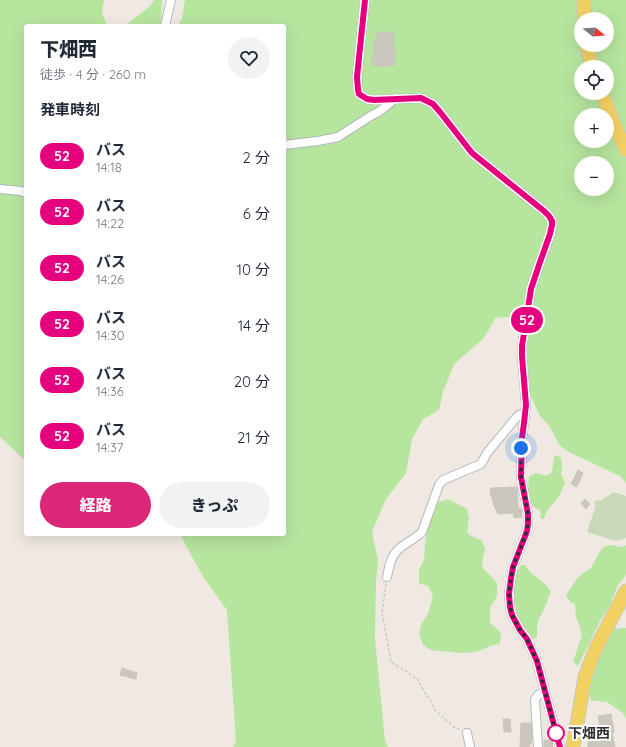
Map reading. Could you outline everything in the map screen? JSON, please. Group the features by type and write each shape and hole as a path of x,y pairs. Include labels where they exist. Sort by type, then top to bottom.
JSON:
{"main road":[{"path":"584,0 584,12"},
{"path":"605,100 626,150"},
{"path":"573,747 585,677 596,648 626,591"}],"street":[{"path":"165,24 171,0"},
{"path":"365,0 357,77 359,94 367,99 374,100 421,98 433,104 472,153 544,211 552,221 550,234 531,289 522,346 525,414 522,438 521,477 528,514 528,523 527,531 513,567 509,594 512,615 534,652 560,747"},
{"path":"286,145 318,142 338,137 369,116 380,111 396,98"},
{"path":"0,188 24,193"},
{"path":"387,576 392,558 396,551 422,532 439,485 443,480 481,464 487,453 515,419 519,415 525,414"},
{"path":"538,747 535,700 539,694 545,692"},
{"path":"467,733 470,747"}],"path":[{"path":"387,576 382,612 391,662 418,680 426,695 432,702 435,710 454,727 467,733"}],"green space":[{"path":"0,0 104,0 102,13 106,24 24,24 24,459 0,437"},
{"path":"154,0 162,0 161,24 128,24 150,6"},
{"path":"185,0 626,0 626,483 620,476 571,453 560,446 550,427 540,416 529,392 521,343 521,324 518,319 506,317 495,318 484,338 454,364 443,392 439,410 423,419 412,439 406,473 386,499 372,532 378,560 375,638 385,741 388,747 233,747 236,741 227,610 202,575 181,536 286,536 286,24 179,24 182,18"},
{"path":"556,455 561,458 561,474 565,483 559,496 546,512 544,519 541,519 540,510 532,504 528,496 529,477 536,473 546,476 552,472 554,457"},
{"path":"614,492 626,496 626,538 616,541 587,532 595,508 595,501 602,500"},
{"path":"448,499 467,509 469,518 467,533 481,540 485,548 482,563 483,568 497,583 497,596 490,608 490,623 501,634 499,644 476,652 461,653 431,650 423,645 419,633 422,623 428,614 433,597 429,587 419,583 419,570 424,560 429,523 438,502"},
{"path":"609,545 623,547 626,545 626,575 618,585 610,605 600,621 578,666 573,662 582,635 576,617 575,604 570,602 566,595 578,577 591,568 602,548"},
{"path":"521,565 525,565 531,573 544,583 551,591 539,619 537,637 534,639 522,626 515,608 512,582"},
{"path":"626,628 626,719 623,713 607,702 590,700 589,683 602,648 613,629"}],"building":[{"path":"377,32 394,32 393,50 396,50 394,66 372,65 374,41 377,41"},
{"path":"578,470 583,473 577,487 571,484"},
{"path":"517,487 518,508 521,508 522,517 514,518 513,513 498,514 490,494 491,488"},
{"path":"585,499 590,504 586,509 581,503"},
{"path":"122,668 137,673 136,679 120,675"},
{"path":"611,714 615,747 588,747 588,733 591,734 590,731 600,728 598,716"},
{"path":"503,719 510,719 511,732 504,732"},
{"path":"521,723 531,723 532,740 529,747 520,747"},
{"path":"544,740 552,740 553,747 544,747"}],"bus line":[{"name":"52","path":"365,0 357,77 359,94 367,99 374,100 421,98 433,104 472,153 544,211 552,221 550,234 531,289 522,346 522,364 526,405 522,438 521,477 528,514 528,523 527,531 513,567 509,594 512,615 534,652 560,747"}],"place":[{"name":"下畑西","path":"556,733"}],"route":[{"path":"521,448 521,477 528,514 528,523 527,531 513,567 509,594 510,607 512,615 534,652 556,733"}]}
